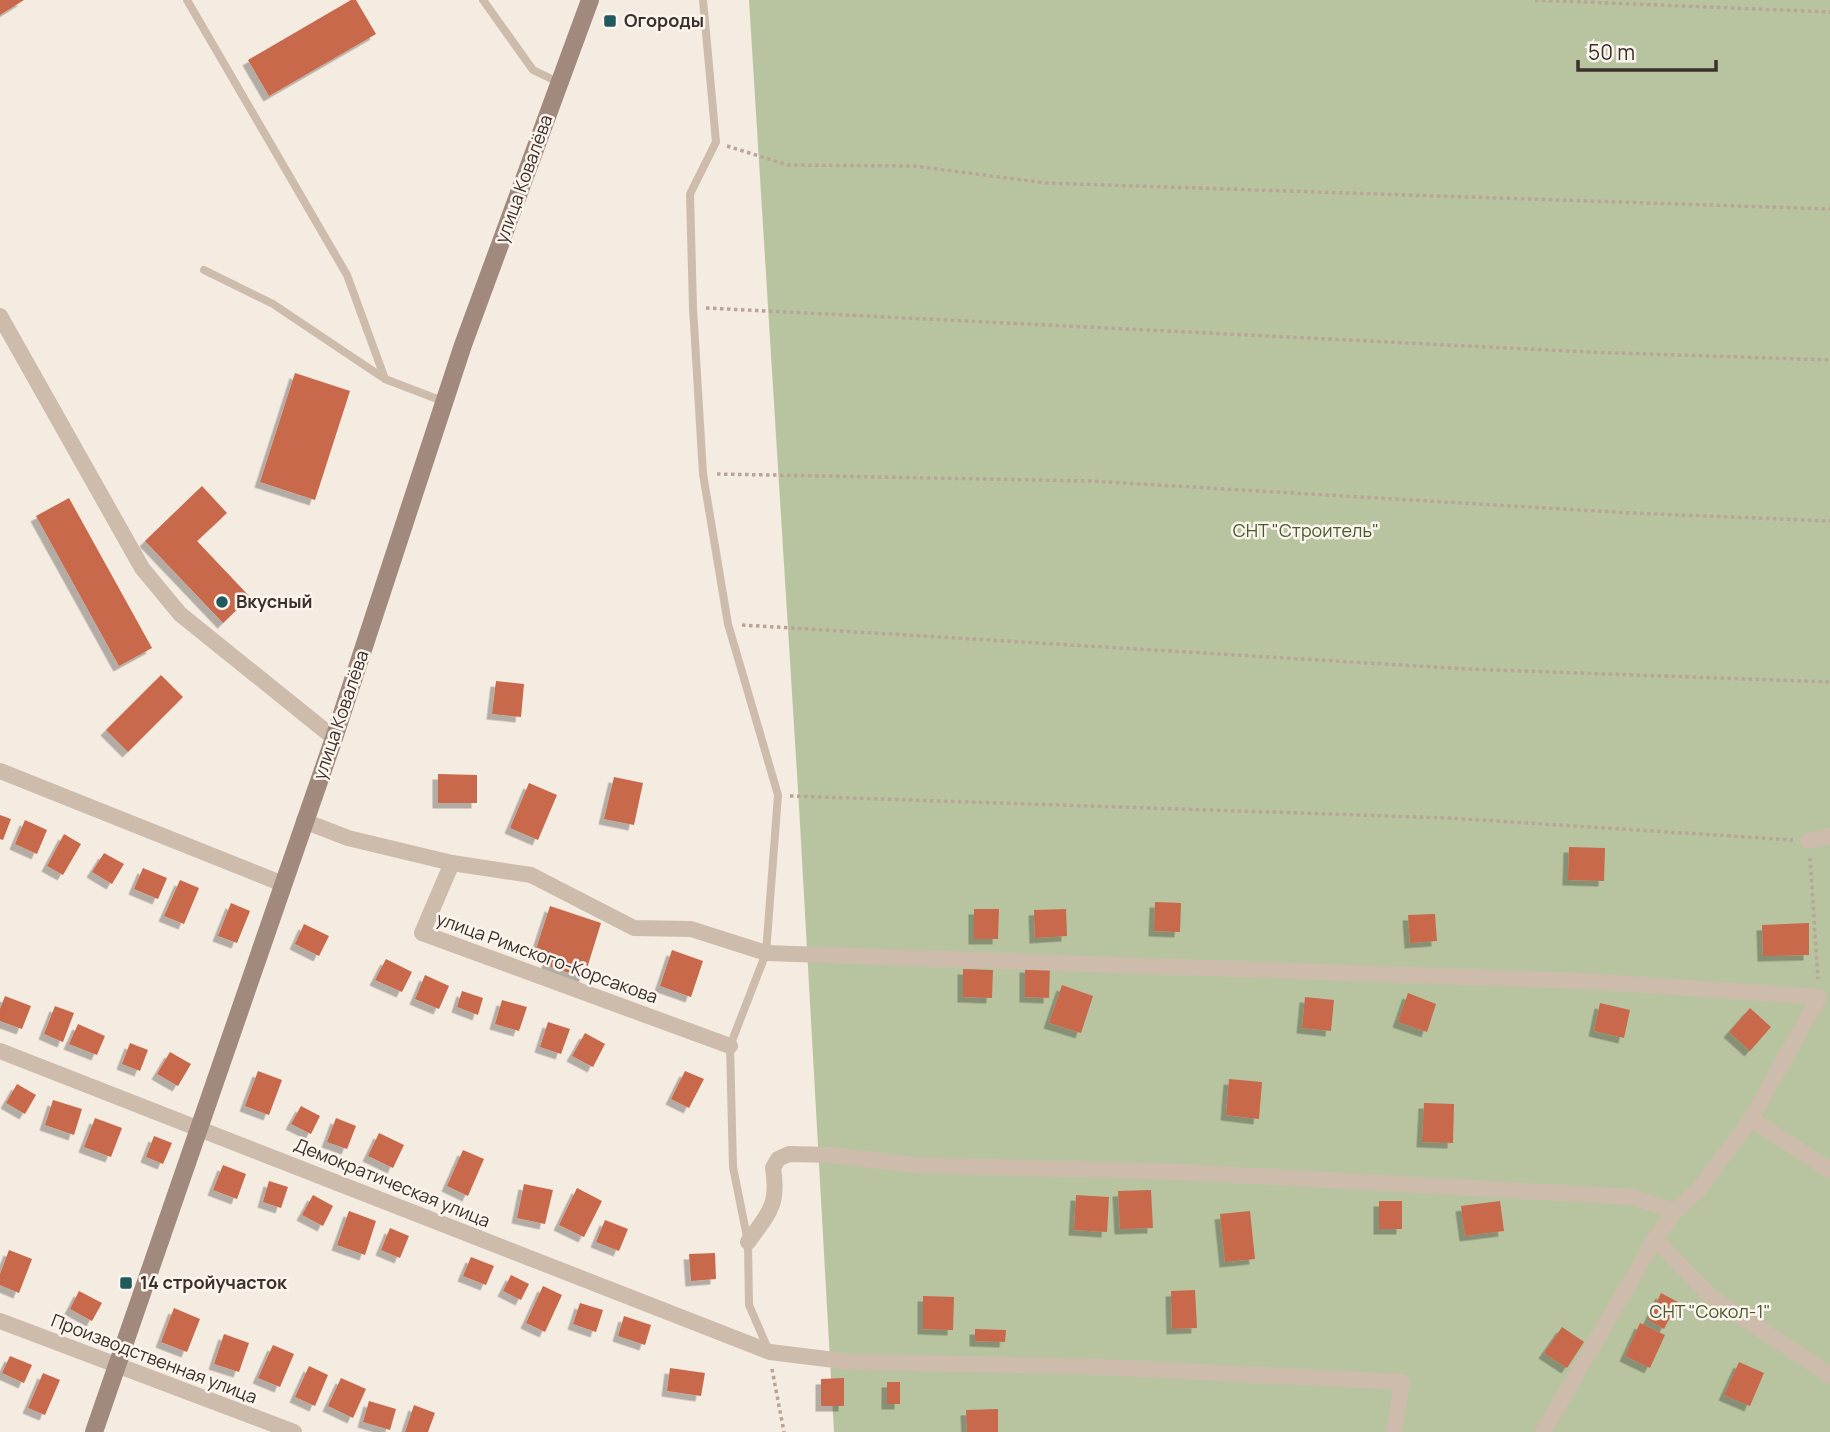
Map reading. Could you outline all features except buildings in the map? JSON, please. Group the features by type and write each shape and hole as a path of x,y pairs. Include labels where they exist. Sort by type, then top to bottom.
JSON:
{"street":[{"name":"улица Ковалёва","path":"94,1432 334,738 463,345 590,0"},
{"path":"0,316 142,568 180,614 334,738"},
{"path":"0,771 283,884"},
{"path":"304,821 348,838 452,863 531,875 634,928 691,929 766,953 1586,981 1826,1000 1751,1119 1699,1189 1675,1211 1655,1240 1543,1432"},
{"path":"1808,841 1830,836"},
{"name":"улица Римского-Корсакова","path":"452,863 422,933 730,1046"},
{"name":"Демократическая улица","path":"0,1051 769,1352 851,1362 1080,1366 1402,1382 1394,1432"},
{"path":"1751,1119 1830,1170"},
{"path":"748,1242 774,1207 773,1168 778,1159 789,1154 913,1165 1183,1172 1619,1196 1633,1197 1675,1211"},
{"path":"1655,1240 1711,1297 1830,1375"},
{"name":"Производственная улица","path":"0,1321 294,1432"}],"lane":[{"path":"187,0 346,275 385,379"},
{"path":"483,0 533,70 560,83"},
{"path":"703,0 716,142 690,194 693,308 704,474 728,624 778,795 766,953 730,1046 733,1167 748,1242 749,1305 769,1352"},
{"path":"204,270 273,304 385,379 445,402"}],"path":[{"path":"1535,0 1830,12"},
{"path":"716,142 788,165 914,166 1046,183 1830,209"},
{"path":"693,308 1588,352 1830,360"},
{"path":"704,474 1090,481 1617,512 1830,521"},
{"path":"728,624 1467,669 1830,682"},
{"path":"778,795 1449,818 1808,841 1826,1000"},
{"path":"769,1352 784,1432"}],"green space":[{"name":"СНТ \"Строитель\"","path":"749,0 1830,0 1830,1432 834,1432 799,806"}],"place":[{"name":"Огороды","path":"610,21"},
{"name":"Вкусный","path":"222,602"},
{"name":"14 стройучасток","path":"126,1283"}],"park label":[{"name":"СНТ \"Сокол-1\"","path":"1710,1312"}]}
